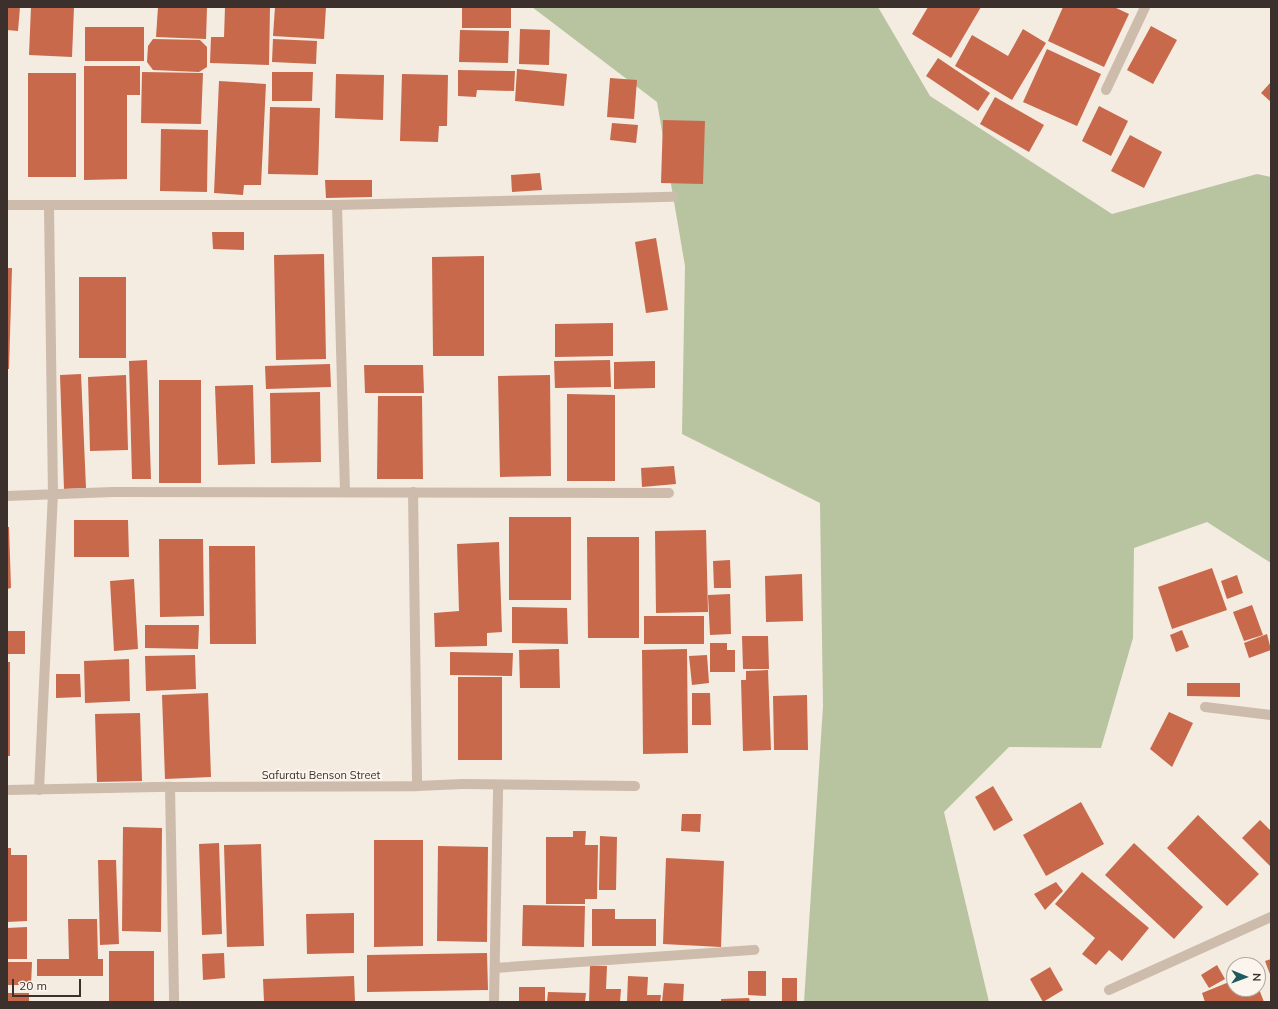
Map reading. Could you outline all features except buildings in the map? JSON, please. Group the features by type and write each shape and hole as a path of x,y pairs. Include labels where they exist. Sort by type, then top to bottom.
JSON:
{"street":[{"path":"1106,90 1145,7"},
{"path":"7,205 337,206 673,197"},
{"path":"39,790 53,494 48,206"},
{"path":"337,206 345,492"},
{"path":"7,496 113,492 669,493"},
{"path":"413,492 417,786"},
{"path":"1205,706 1271,716"},
{"path":"494,1002 498,784"},
{"name":"Safuratu Benson Street","path":"7,790 498,784 634,786"},
{"path":"170,787 174,1002"},
{"path":"1109,990 1271,917"},
{"path":"495,968 754,950"}],"green space":[{"path":"532,7 878,7 930,96 1112,214 1257,174 1271,177 1271,563 1207,522 1134,548 1133,638 1101,748 1009,747 944,812 989,1002 804,1002 823,706 820,503 682,434 685,266 657,102"}]}
